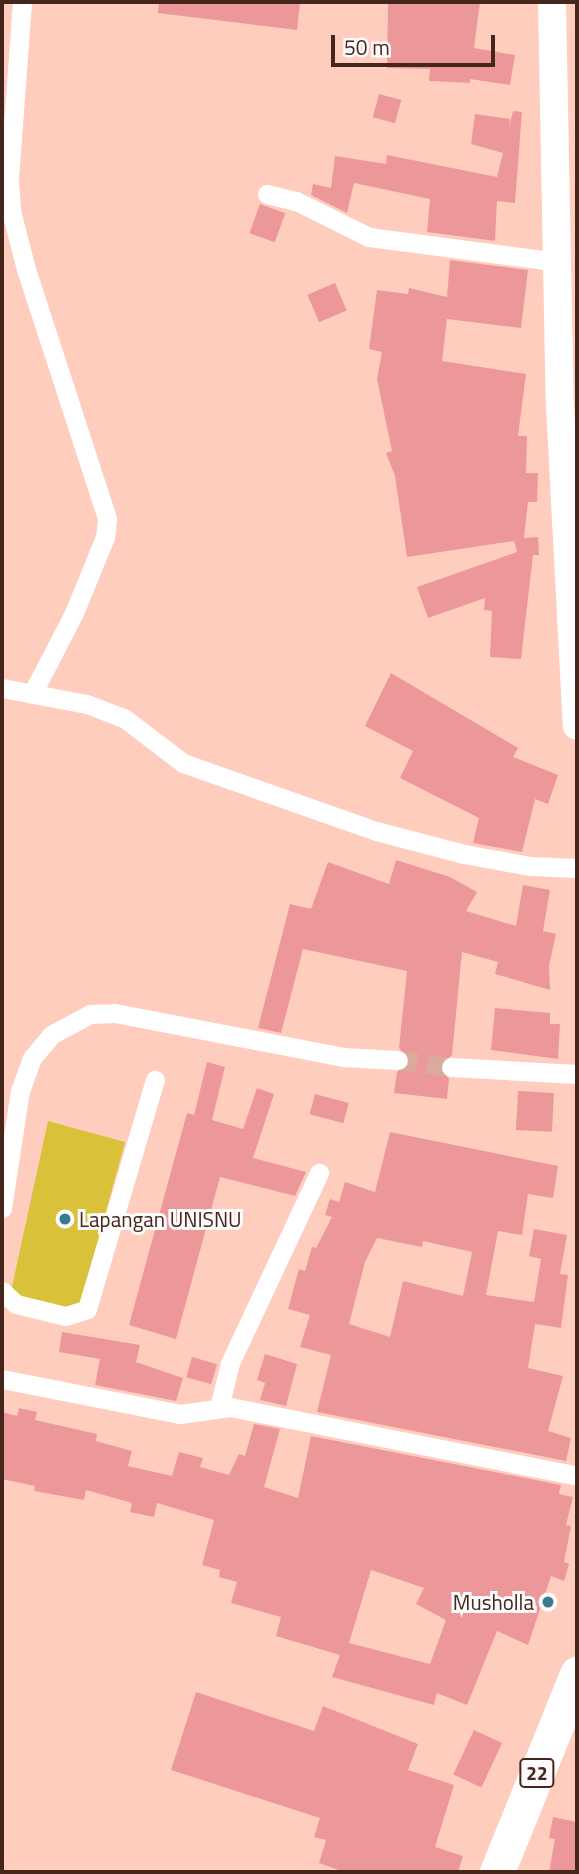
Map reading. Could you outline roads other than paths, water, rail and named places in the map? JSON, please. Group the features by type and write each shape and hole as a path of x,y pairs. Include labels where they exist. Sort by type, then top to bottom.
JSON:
{"highway":[{"name":"22","path":"497,1872 577,1674"}],"main road":[{"path":"552,2 558,262 569,406 577,726"}],"street":[{"path":"22,2 9,178 12,211 26,270 107,519 105,537 74,612 32,694"},
{"path":"267,194 296,201 369,237 558,262"},
{"path":"2,688 87,704 124,718 183,763 210,775 376,831 464,854 530,866 577,868"},
{"path":"2,1208 20,1091 32,1058 51,1035 90,1014 115,1013 343,1057 398,1060"},
{"path":"450,1067 577,1074"},
{"path":"2,1291 16,1304 66,1316 86,1309 155,1080"},
{"path":"219,1408 230,1363 318,1173"},
{"path":"2,1379 180,1414 219,1408 577,1476"}],"tunnel":[{"path":"398,1060 451,1067"}],"place":[{"name":"Lapangan UNISNU","path":"65,1219"},
{"name":"Musholla","path":"548,1602"}]}
